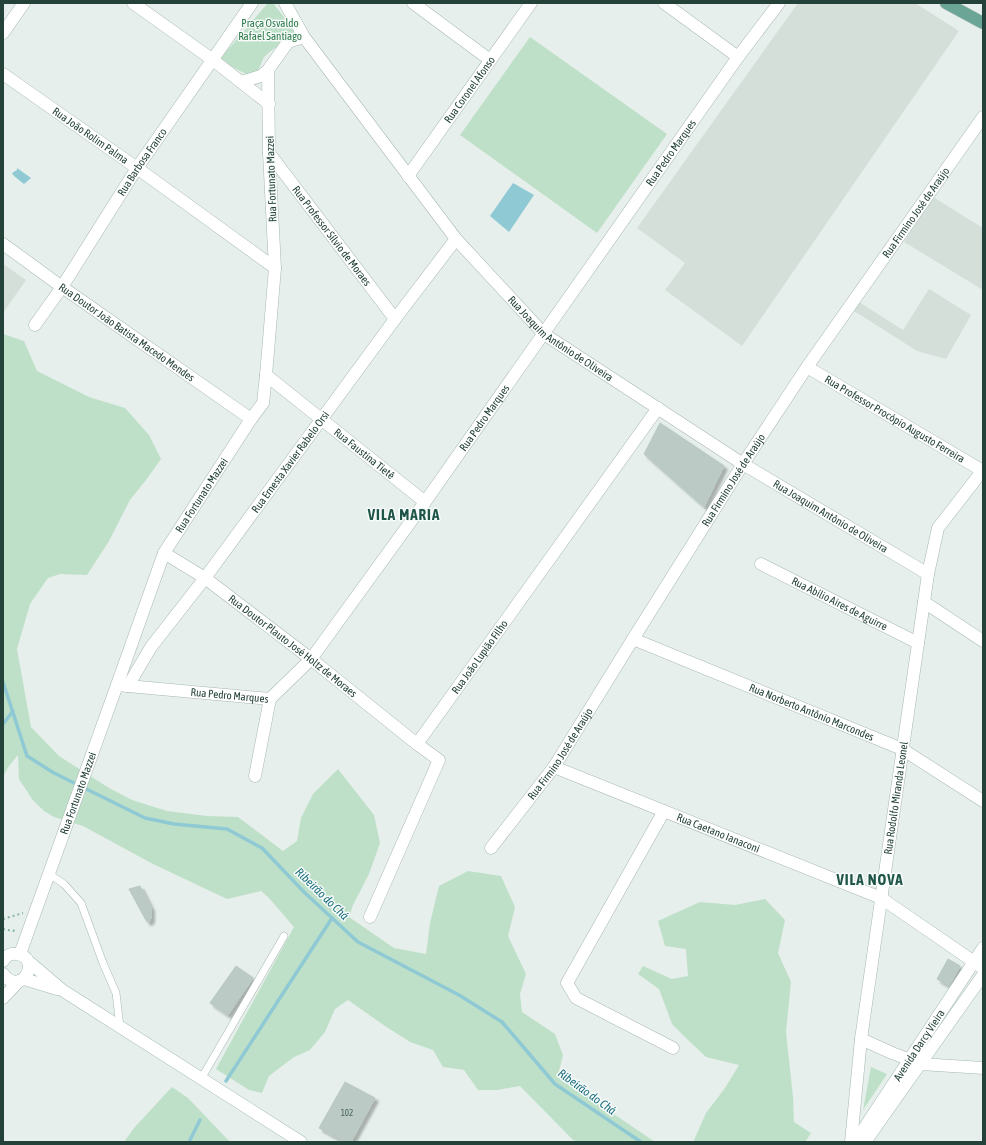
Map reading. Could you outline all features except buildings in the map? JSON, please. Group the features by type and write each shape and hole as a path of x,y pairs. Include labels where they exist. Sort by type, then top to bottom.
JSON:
{"main road":[{"path":"946,3 983,23"}],"street":[{"path":"3,33 24,3"},
{"path":"132,3 213,60 269,104"},
{"name":"Rua Barbosa Franco","path":"35,324 62,287 137,168 252,3"},
{"name":"Rua Joaquim Antônio de Oliveira","path":"285,3 304,37 456,239 544,334 743,464 928,574"},
{"path":"413,3 490,60"},
{"name":"Rua Coronel Afonso","path":"408,176 531,3"},
{"path":"664,3 738,57"},
{"name":"Rua Pedro Marques","path":"123,686 270,699 311,658 425,502 738,57 779,3"},
{"path":"241,82 260,76 268,70 288,42 304,37"},
{"name":"Rua Fortunato Mazzei","path":"22,980 29,971 13,956 49,874 87,769 123,686 164,553 251,418 263,403 275,268 269,153 268,70"},
{"name":"Rua João Rolim Palma","path":"3,74 137,168 275,268"},
{"name":"Rua Firmino José de Araújo","path":"491,848 554,767 743,464 808,367 983,117"},
{"name":"Rua Professor Sílvio de Moraes","path":"269,153 395,319"},
{"name":"Rua Ernesta Xavier Rabelo Orsi","path":"123,686 151,647 205,578 395,319 456,239"},
{"name":"Rua Doutor João Batista Macedo Mendes","path":"3,244 62,287 251,418"},
{"name":"Rua Professor Procópio Augusto Ferreira","path":"808,367 983,471"},
{"name":"Rua Faustina Tietê","path":"266,375 425,502"},
{"name":"Rua João Lupião Filho","path":"417,744 658,408"},
{"name":"Rua Rodolfo Miranda Leonel","path":"851,1142 861,1039 928,574 938,528 983,471"},
{"name":"Rua Doutor Plauto José Holtz de Moraes","path":"164,553 205,578 311,658 417,744"},
{"name":"Rua Abílio Aires de Aguirre","path":"761,564 918,643"},
{"path":"924,602 983,642"},
{"name":"Rua Norberto Antônio Marcondes","path":"633,639 902,749 983,801"},
{"path":"255,776 270,699"},
{"path":"370,917 439,760 417,744"},
{"name":"Rua Caetano Ianaconi","path":"554,767 881,898 978,965"},
{"path":"664,811 567,982 576,998 673,1048"},
{"name":"Avenida Darcy Vieira","path":"865,1142 978,965 983,948"},
{"path":"13,956 62,990 301,1142"},
{"path":"3,974 10,980 22,980 62,990"},
{"path":"3,974 3,990"},
{"name":"Avenida Darcy Vieira","path":"855,1142 983,975"},
{"path":"3,998 22,980"},
{"path":"861,1039 915,1062 983,1068"}],"lane":[{"path":"49,874 64,884 81,903 103,963 116,993 120,1027"},
{"path":"201,1079 284,936"}],"path":[{"path":"3,919 24,913 23,918"},
{"path":"3,929 13,931 18,928"}],"shaded area":[{"path":"798,3 915,3 959,31 742,346 665,290 685,263 637,228"},
{"path":"933,197 983,228 983,290 904,242"},
{"path":"3,264 26,280 3,313"},
{"path":"929,289 971,315 946,359 917,351 854,311 859,302 903,330"}],"green space":[{"name":"Praça Osvaldo Rafael Santiago","path":"268,3 273,3 297,34 264,57 256,75 250,76 219,60"},
{"path":"530,37 667,134 597,233 460,135"},
{"path":"3,334 24,341 37,371 89,397 125,408 149,435 161,459 130,500 109,541 87,575 60,574 48,578 30,604 17,649 31,727 59,756 109,788 132,800 167,811 207,816 238,817 283,851 297,841 301,818 313,794 338,769 374,815 380,843 369,874 353,905 349,917 394,948 426,954 430,923 439,886 468,871 501,876 515,907 508,936 526,974 520,994 522,1012 555,1034 563,1055 559,1071 608,1110 655,1142 579,1142 573,1140 520,1086 497,1090 478,1090 464,1070 443,1067 433,1050 410,1042 348,1000 335,1009 325,1032 310,1050 294,1057 269,1076 262,1093 249,1090 216,1069 294,927 261,891 227,899 153,864 83,826 54,817 44,811 32,799 19,779 18,755 3,776"},
{"path":"765,899 785,920 778,953 791,982 786,1032 793,1097 794,1122 811,1133 805,1142 695,1142 694,1140 706,1113 725,1088 739,1065 706,1057 672,1024 659,989 638,974 643,966 672,979 688,976 686,949 665,946 658,921 700,902 735,905"},
{"path":"871,1067 887,1074 863,1110"},
{"path":"172,1087 188,1098 230,1142 124,1142 134,1128"}],"water":[{"path":"17,168 31,178 24,184 12,173 17,170"},
{"path":"513,183 534,195 509,232 490,216"}],"waterway":[{"name":"Ribeirão do Chá","path":"3,682 27,756 54,773 145,818 174,824 227,829 262,848 305,893 358,942 459,995 502,1022 555,1084 641,1142"},
{"path":"3,724 13,711"},
{"path":"226,1081 332,918"},
{"path":"189,1142 200,1120"}],"district":[{"name":"VILA MARIA","path":"404,514"},
{"name":"VILA NOVA","path":"870,879"}]}
